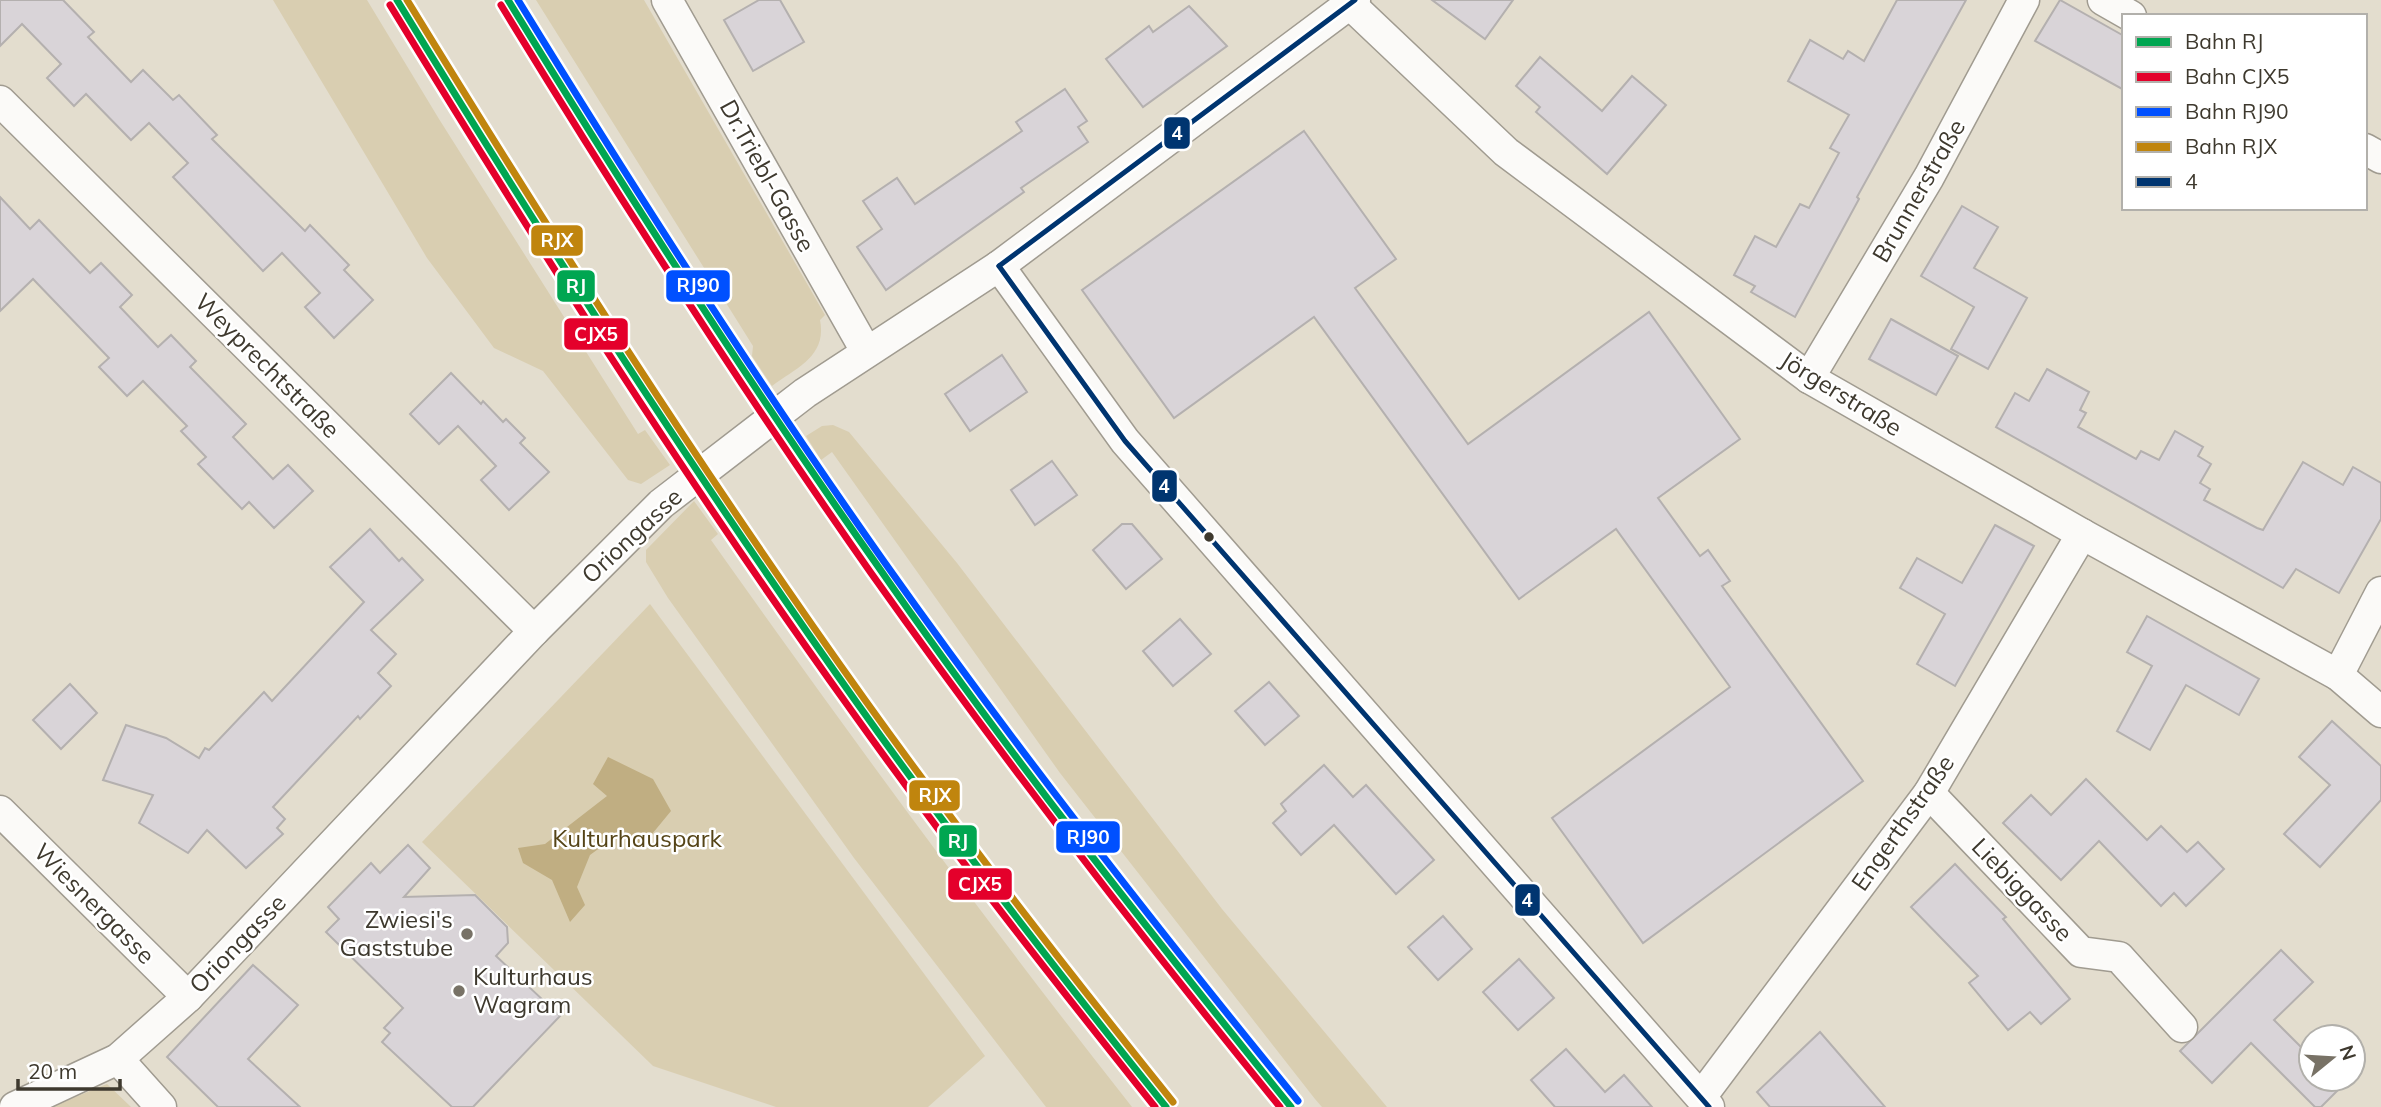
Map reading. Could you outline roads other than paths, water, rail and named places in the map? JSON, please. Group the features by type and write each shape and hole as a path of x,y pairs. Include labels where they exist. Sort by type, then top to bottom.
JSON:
{"street":[{"name":"Brunnerstraße","path":"1809,378 1929,177 2025,0"},
{"path":"2103,0 2128,14"},
{"name":"Dr.Triebl-Gasse","path":"673,2 866,351"},
{"name":"Jörgerstraße","path":"1353,2 1506,152 1809,378 2082,534 2338,675 2381,712"},
{"name":"Oriongasse","path":"15,1107 118,1059 188,997 534,631 661,504 805,393 999,266 1353,2"},
{"name":"Weyprechtstraße","path":"0,101 534,631"},
{"path":"999,266 1125,441 1705,1102"},
{"name":"Engerthstraße","path":"1705,1102 1929,793 2082,534"},
{"path":"2338,675 2381,592"},
{"name":"Liebiggasse","path":"1929,793 2081,952 2119,957 2182,1027"},
{"name":"Wiesnergasse","path":"0,811 188,997"},
{"path":"118,1059 160,1107"}],"rail line":[{"name":"RJ","path":"397,0 621,356 737,531 894,755 1047,958 1166,1107"},
{"name":"RJX","path":"407,0 630,354 805,615 978,853 1173,1102"},
{"name":"RJ","path":"508,0 642,215 734,356 926,635 1079,840 1291,1107"},
{"name":"RJ90","path":"518,0 697,284 885,563 1087,836 1298,1101"},
{"name":"CJX5","path":"390,5 614,362 790,624 962,861 1155,1107"},
{"name":"CJX5","path":"501,5 681,292 871,573 1071,843 1280,1107"}],"place":[{"name":"Zwiesi's Gaststube","path":"467,934"},
{"name":"Kulturhaus Wagram","path":"459,991"}],"park label":[{"name":"Kulturhauspark","path":"637,839"}]}
